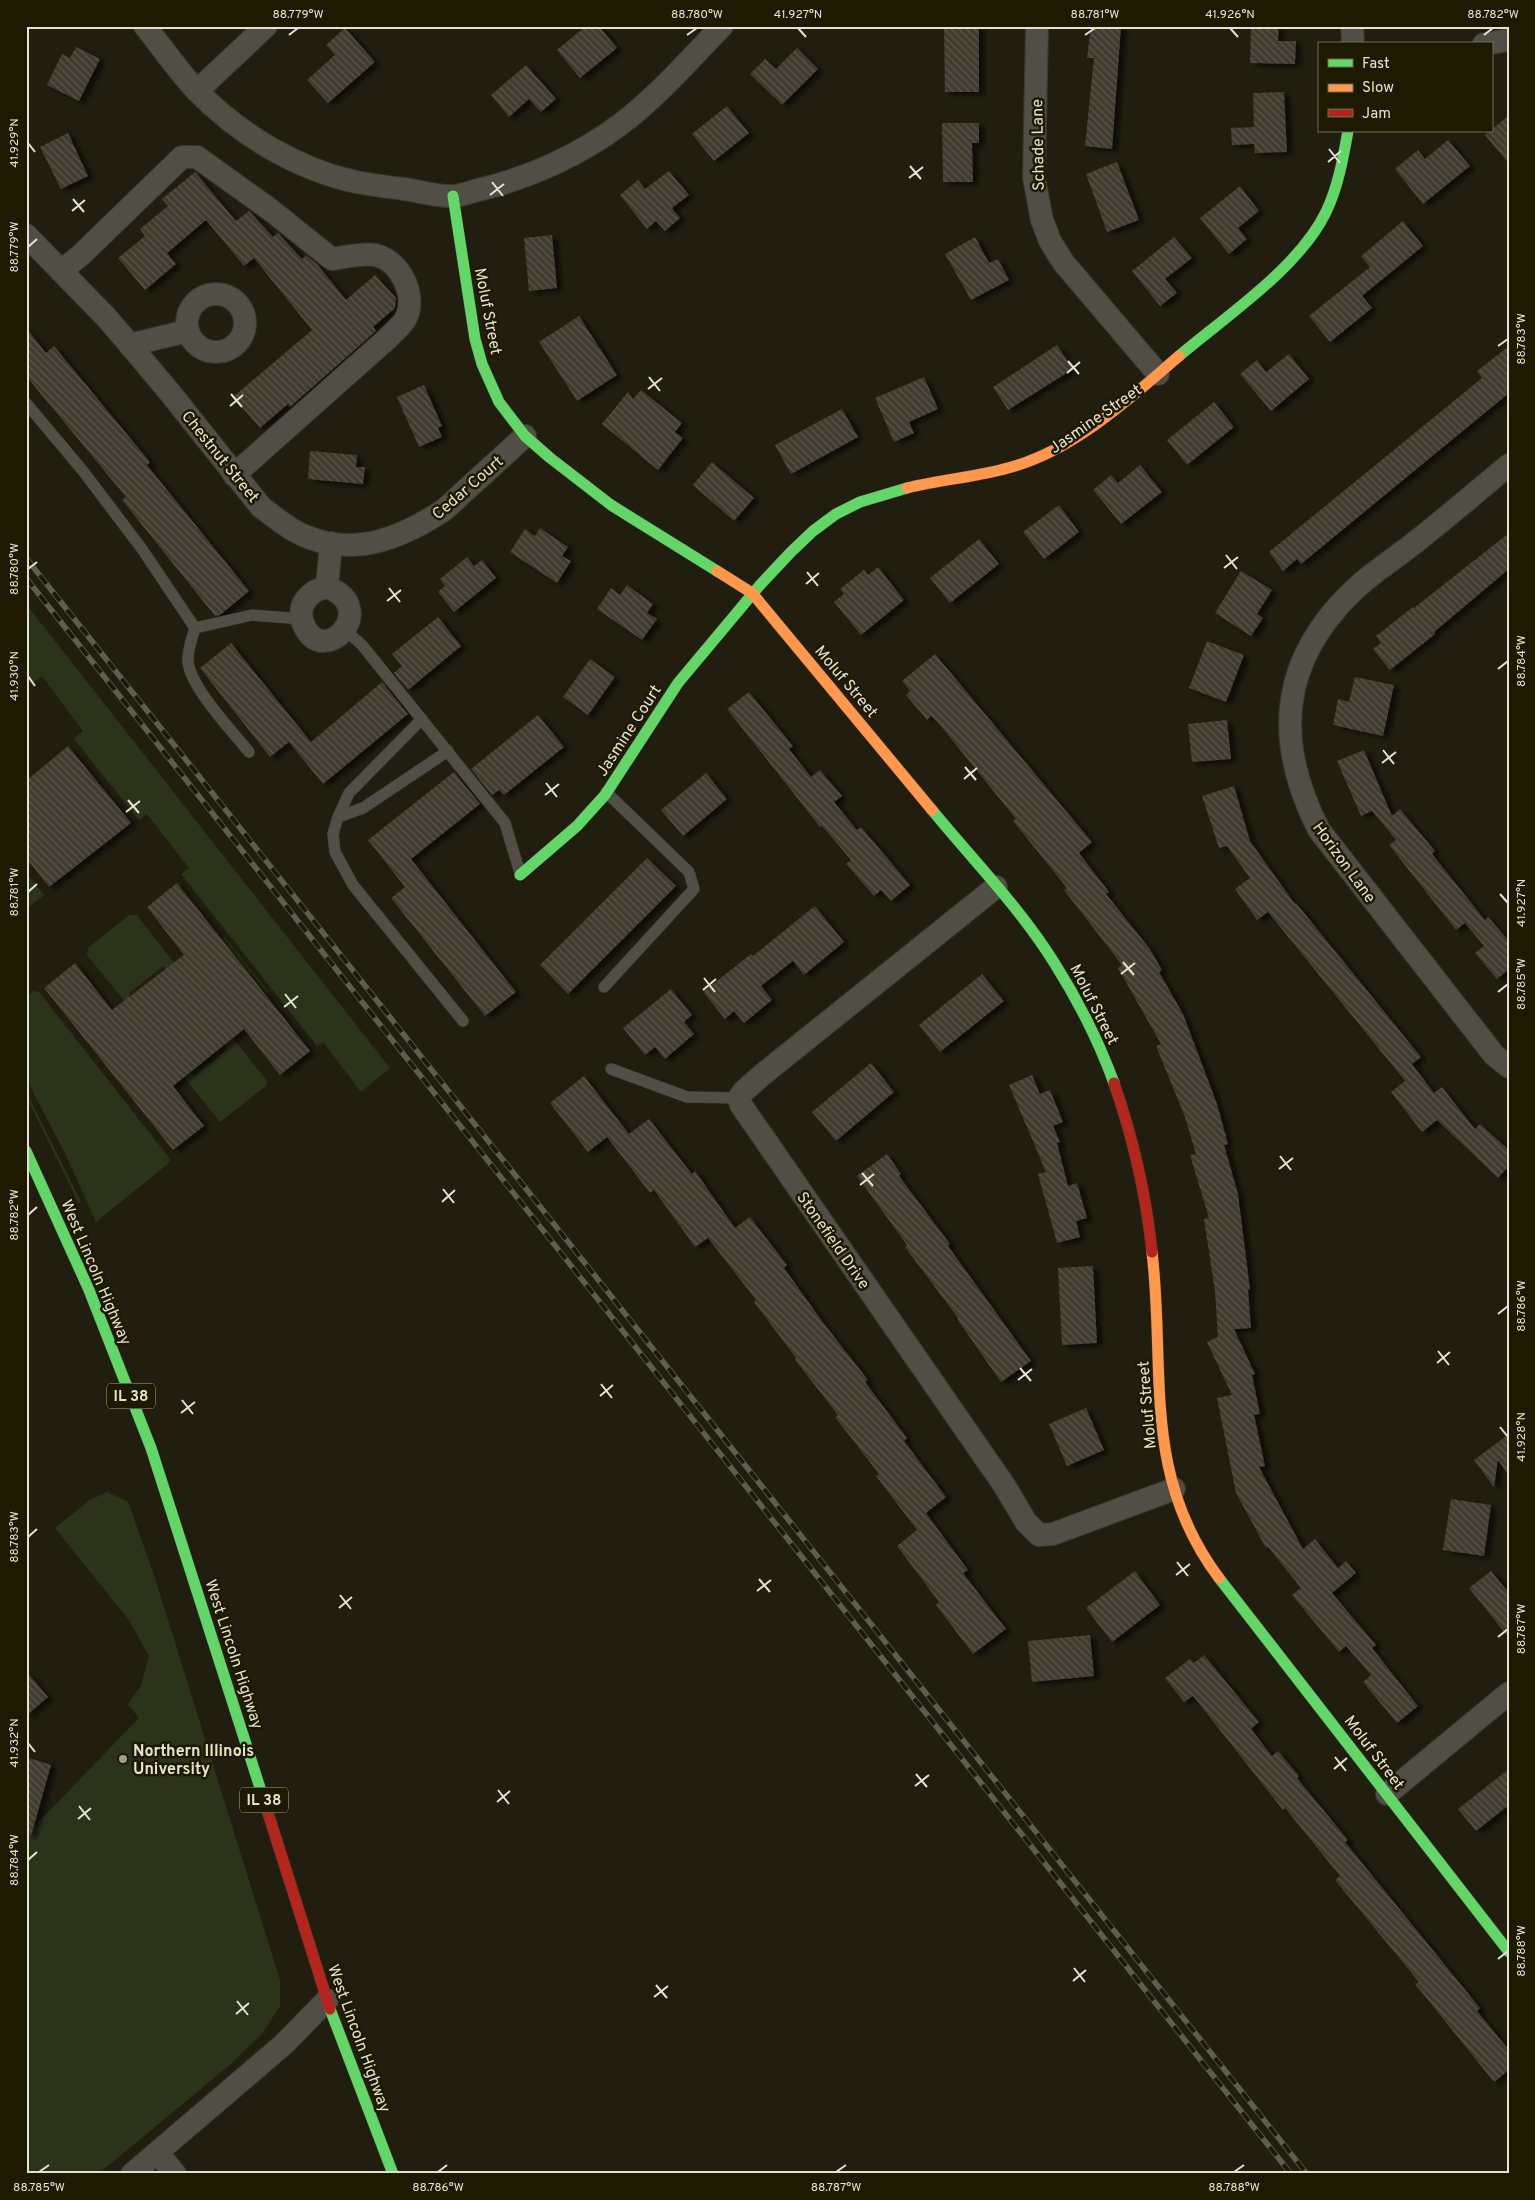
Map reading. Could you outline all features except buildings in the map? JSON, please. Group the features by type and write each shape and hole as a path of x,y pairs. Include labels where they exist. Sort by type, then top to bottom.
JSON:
{"street":[{"path":"145,26 198,90 250,134 270,148 297,162 327,174 356,182 453,196 490,187 535,172 570,156 607,134 624,122 722,26"},
{"path":"198,90 266,26"},
{"name":"Schade Lane","path":"1037,26 1034,178 1042,220 1050,241 1062,262 1158,374"},
{"path":"1352,26 1353,42"},
{"path":"1492,43 1509,40"},
{"name":"Jasmine Street","path":"752,593 786,556 816,529 864,499 910,487 1014,466 1056,448 1108,414 1264,285 1293,258 1318,227 1336,188 1348,132"},
{"path":"61,271 81,255 182,157 197,157 272,211 332,259 355,255 375,255 386,259 397,270 406,283 410,299 406,318 388,338 234,475"},
{"name":"Moluf Street","path":"453,196 474,339 482,364 499,402 526,436 549,457 611,505 752,593 996,887 1064,977 1098,1041 1138,1158 1150,1223 1163,1434 1174,1489 1192,1536 1230,1593 1260,1629 1509,1952"},
{"name":"Chestnut Street","path":"26,235 130,345 261,507 278,520 309,538 330,543"},
{"path":"130,345 187,331"},
{"name":"Cedar Court","path":"330,543 359,546 376,543 397,536 430,519 444,510 526,436"},
{"name":"Horizon Lane","path":"1509,465 1408,548 1382,566 1352,592 1326,622 1304,655 1298,674 1291,705 1291,739 1296,773 1305,803 1319,830 1494,1055 1509,1067"},
{"path":"328,586 330,543"},
{"path":"328,586 344,597 349,607 350,619 345,630 337,638 327,642 314,637 306,629 302,619 302,607 308,596 317,589 328,586"},
{"name":"Jasmine Court","path":"520,875 593,809 624,769 689,667 752,593"},
{"path":"739,1098 762,1075 996,887"},
{"name":"Stonefield Drive","path":"739,1098 775,1155 1004,1485 1026,1522 1039,1535 1053,1534 1174,1489"},
{"name":"West Lincoln Highway","path":"26,1151 86,1283 150,1448 201,1599 327,2000 386,2170"},
{"path":"26,1190 48,1198"},
{"path":"1386,1794 1509,1693"},
{"path":"132,2174 284,2044 327,2000"},
{"path":"158,2153 175,2174"}],"lane":[{"path":"26,403 83,471 142,549 195,628"},
{"path":"195,628 252,615 302,619"},
{"path":"195,628 189,648 188,662 192,677 249,752"},
{"path":"345,630 362,645 506,823 520,875"},
{"path":"422,719 349,793 338,817 333,834 335,852 353,885 463,1021"},
{"path":"338,817 363,808 448,751"},
{"path":"604,987 694,889 689,872 606,792"},
{"path":"611,1069 687,1097 739,1098"}],"green space":[{"path":"26,604 390,1068 361,1092 323,1042 317,1046 181,874 189,868 147,814 139,820 74,739 83,731 42,676 31,684 26,677"},
{"path":"26,873 44,895 26,909"},
{"path":"129,915 137,915 188,981 180,987 163,966 129,993 145,1014 139,1019 87,955 88,948"},
{"path":"225,937 269,992 267,994 250,973 216,1000 210,990 242,965 222,939"},
{"path":"33,991 39,992 170,1159 170,1162 96,1222 65,1153 26,1079 26,997"},
{"path":"216,1017 267,1081 266,1086 220,1122 167,1056 174,1050 195,1076 228,1049 208,1024"},
{"path":"26,1091 81,1202 79,1204 26,1096"},
{"path":"107,1492 128,1502 154,1575 280,1980 280,2006 262,2034 231,2064 98,2174 26,2174 26,1835 139,1718 128,1704 141,1685 149,1656 128,1619 55,1528 90,1500"}],"railway":[{"path":"26,558 1307,2174"},
{"path":"26,578 1291,2174"}],"traffic: fast":[{"path":"1179,356 1280,272 1314,233 1334,193 1348,132"},
{"path":"453,196 475,339 482,364 499,402 525,436 549,457 611,505 717,571"},
{"path":"520,875 577,826 605,795 678,683 760,585 791,552 813,531 836,514 860,502 907,488"},
{"path":"932,810 1012,905 1042,944 1064,978 1080,1008 1102,1052 1114,1083"},
{"path":"26,1151 89,1290 151,1448 262,1794"},
{"path":"1219,1578 1509,1952"},
{"path":"330,2009 393,2174"}],"traffic: slow":[{"path":"907,488 1002,470 1038,458 1082,434 1102,420 1179,356"},
{"path":"717,571 752,593 932,810"},
{"path":"1152,1252 1156,1296 1159,1380 1167,1461 1178,1500 1194,1539 1219,1578"}],"traffic: jam":[{"path":"1114,1083 1138,1166 1152,1252"},
{"path":"262,1794 330,2009"}],"place":[{"name":"Northern Illinois University","path":"123,1759"}]}
